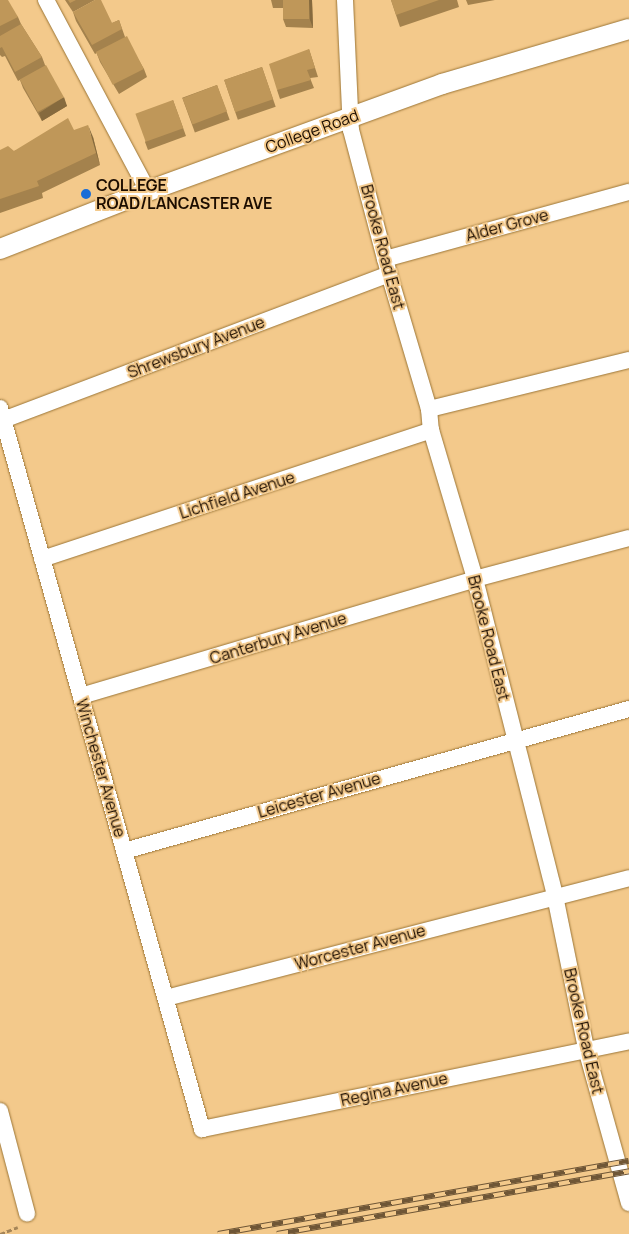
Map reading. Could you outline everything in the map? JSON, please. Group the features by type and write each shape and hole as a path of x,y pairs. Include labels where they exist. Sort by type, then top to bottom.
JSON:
{"street":[{"path":"46,0 148,191"},
{"name":"Brooke Road East","path":"345,0 351,130 387,267 429,409 431,430 475,579 514,740 555,896 586,1049 629,1203"},
{"name":"College Road","path":"0,249 148,191 442,84 629,29"},
{"name":"Alder Grove","path":"387,267 629,192"},
{"name":"Shrewsbury Avenue","path":"2,414 387,267"},
{"path":"429,409 629,360"},
{"name":"Winchester Avenue","path":"2,414 202,1128"},
{"name":"Lichfield Avenue","path":"42,559 431,430"},
{"name":"Canterbury Avenue","path":"81,696 475,579 629,538"},
{"name":"Leicester Avenue","path":"124,851 629,709"},
{"name":"Worcester Avenue","path":"166,998 629,878"},
{"name":"Regina Avenue","path":"202,1128 629,1041"},
{"path":"0,1111 27,1213"}],"building":[{"path":"0,0 8,0 18,17 0,26"},
{"path":"95,0 101,0 112,23 119,20 122,29 92,45 73,12"},
{"path":"283,0 309,0 309,19 283,19"},
{"path":"391,0 439,0 396,15"},
{"path":"21,24 42,57 15,72 2,47 0,48 0,36"},
{"path":"127,36 144,69 113,85 96,52"},
{"path":"309,49 315,68 307,70 311,80 277,90 269,64"},
{"path":"46,65 64,97 38,112 20,80"},
{"path":"262,67 273,99 235,112 224,80"},
{"path":"217,85 227,111 192,124 182,98"},
{"path":"173,100 183,128 146,142 135,114"},
{"path":"68,118 74,130 88,125 96,153 37,181 39,186 0,199 0,150 8,146 14,151"}],"railway":[{"path":"218,1234 629,1161"},
{"path":"277,1234 629,1171"}],"place":[{"name":"COLLEGE ROAD/LANCASTER AVE","path":"86,194"}]}
